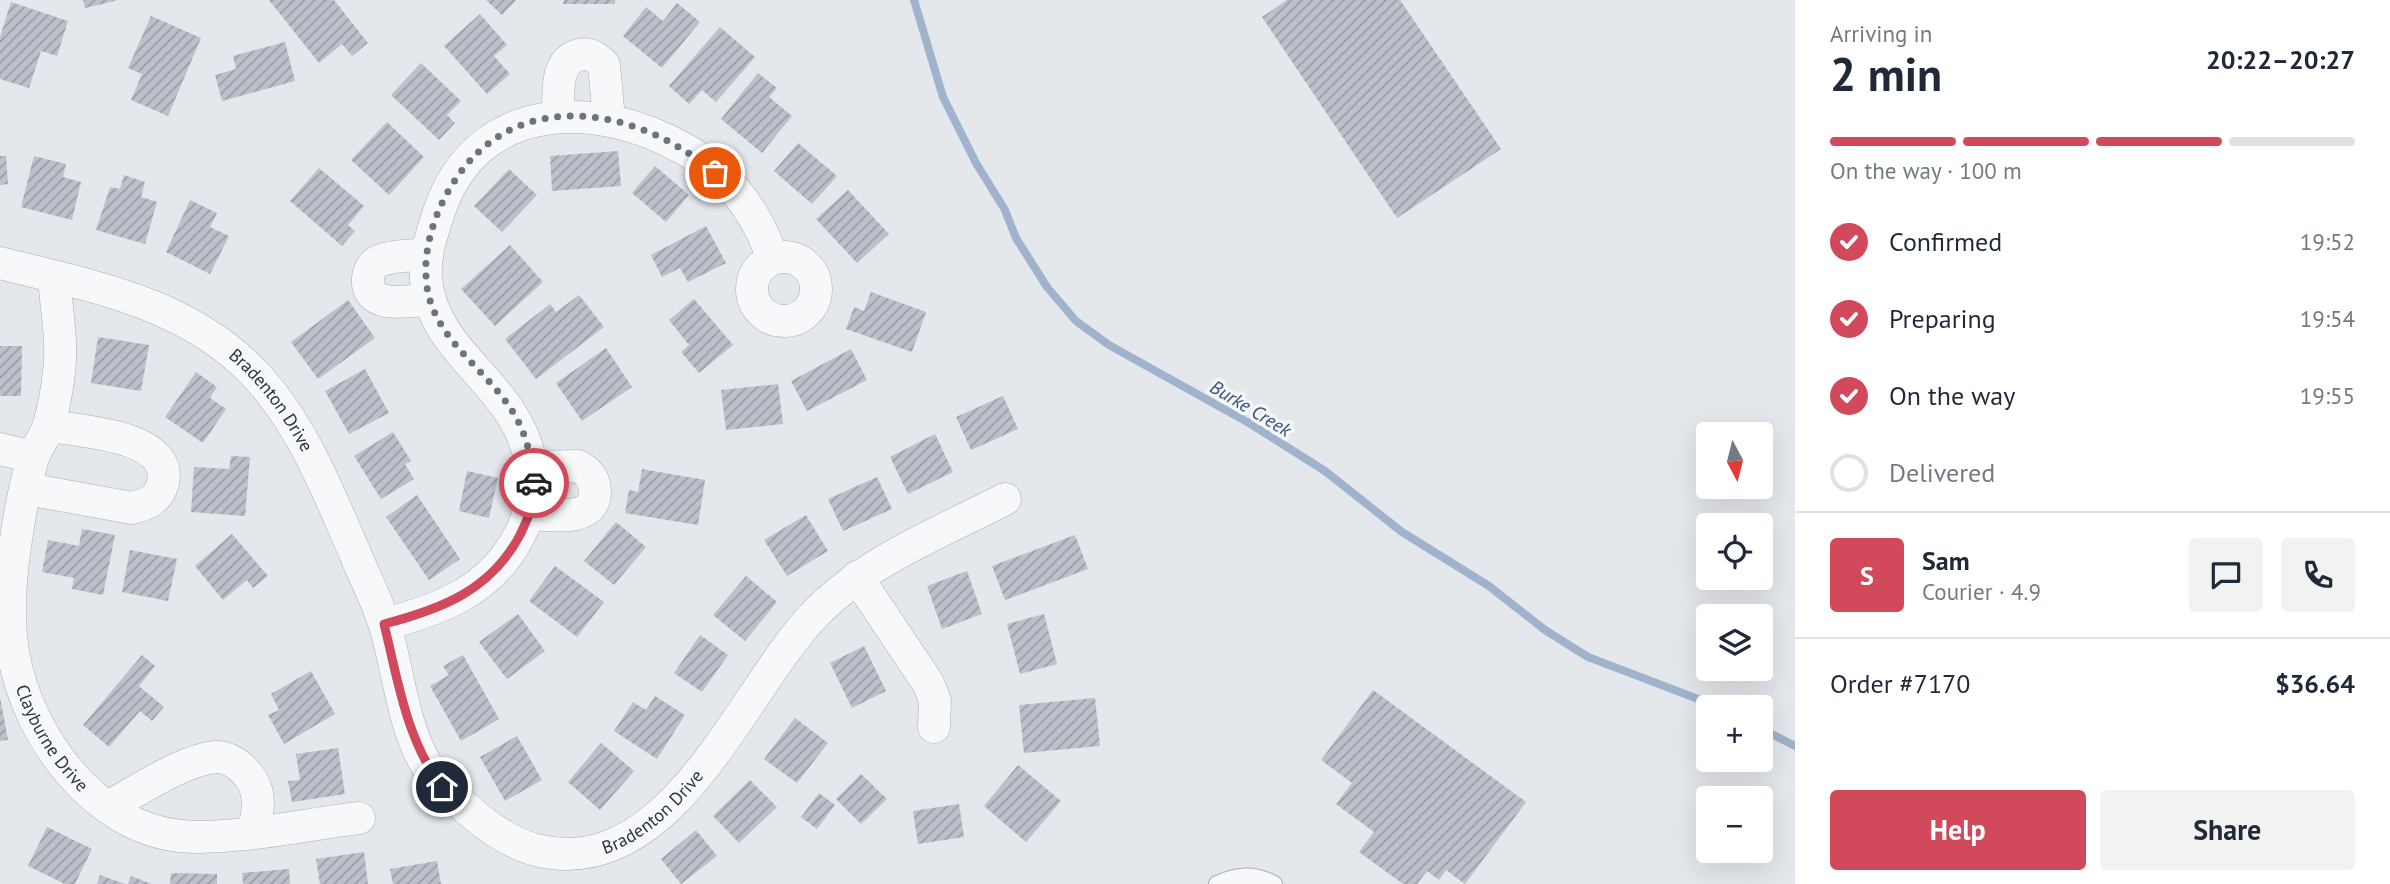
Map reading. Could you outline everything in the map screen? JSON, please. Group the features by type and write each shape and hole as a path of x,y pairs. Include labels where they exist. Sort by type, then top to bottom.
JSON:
{"street":[{"path":"558,116 564,64 571,57 584,53 596,57 604,65 609,119"},
{"path":"384,624 429,612 484,583 516,543 530,514 534,489 532,467 518,421 497,391 445,333 429,299 427,254 444,199 468,162 482,147 510,129 558,116 609,119 663,137 695,155 748,205 773,259"},
{"path":"427,254 382,259 374,263 368,282 372,292 388,303 429,299"},
{"name":"Bradenton Drive","path":"0,263 113,291 158,307 216,341 254,373 304,441 315,463 384,624 411,734 427,767 442,787 480,820 512,841 536,850 560,853 598,850 623,843 644,830 696,778 784,653 816,613 857,577 1004,499"},
{"name":"Clayburne Drive","path":"54,277 60,370 49,426 33,457 15,546 7,658 48,744 69,775 108,807 144,827 179,836 253,831 359,818"},
{"path":"27,489 132,508 147,504 160,494 164,477 158,460 145,446 127,439 49,426"},
{"path":"0,449 33,457"},
{"path":"530,514 584,512 596,494 594,481 586,470 578,466 532,467"},
{"path":"857,577 928,683 935,700 934,727"},
{"path":"108,807 194,762 219,757 238,764 250,777 258,805 253,831"}],"lane":[{"path":"1217,884 1232,877 1250,875 1273,884"}],"building":[{"path":"83,0 115,0 115,1 85,8"},
{"path":"269,0 334,0 368,43 352,56 342,44 319,63"},
{"path":"486,0 516,0 502,15"},
{"path":"564,0 615,0 615,4 563,4"},
{"path":"1287,0 1400,0 1501,149 1397,218 1262,17"},
{"path":"11,2 68,21 57,56 41,51 29,88 0,79 0,37"},
{"path":"677,3 700,22 662,68 623,36 646,7 663,21"},
{"path":"480,14 507,45 494,56 510,74 487,94 444,46"},
{"path":"151,16 201,38 168,116 131,100 142,74 128,68"},
{"path":"720,27 755,57 716,102 702,90 689,104 669,86"},
{"path":"285,42 295,81 222,101 215,75 236,69 233,56"},
{"path":"421,63 461,101 447,115 455,123 439,140 391,95"},
{"path":"758,73 777,88 769,97 792,116 762,153 721,119"},
{"path":"387,122 424,157 389,195 351,160"},
{"path":"798,143 837,176 812,204 774,171"},
{"path":"618,151 621,186 552,191 550,156"},
{"path":"0,156 6,156 8,184 0,185"},
{"path":"34,156 66,164 63,177 81,182 72,220 21,207"},
{"path":"655,166 689,195 666,222 632,193"},
{"path":"319,168 364,206 348,225 355,231 342,246 290,201"},
{"path":"509,169 537,195 502,232 474,206"},
{"path":"124,175 145,182 141,197 157,202 145,244 96,230 110,187 120,189"},
{"path":"848,190 889,234 857,263 816,219"},
{"path":"190,200 217,213 210,227 229,236 210,274 166,252"},
{"path":"706,226 726,263 688,282 680,268 662,277 651,255"},
{"path":"510,245 543,282 495,326 461,289"},
{"path":"871,292 926,312 912,352 846,329 854,307 864,311"},
{"path":"579,295 604,327 536,379 505,339 550,304 556,312"},
{"path":"694,299 733,345 699,373 681,352 689,345 669,320"},
{"path":"348,300 375,338 318,379 291,342"},
{"path":"98,337 149,345 141,391 91,383"},
{"path":"0,346 22,346 21,396 0,396"},
{"path":"606,348 632,387 582,421 556,383"},
{"path":"851,349 867,380 807,411 791,381"},
{"path":"365,369 389,413 349,434 325,391"},
{"path":"196,372 217,387 210,398 226,409 203,443 165,417"},
{"path":"778,384 783,424 726,430 721,390"},
{"path":"1003,396 1018,429 971,450 956,417"},
{"path":"393,432 411,461 405,464 414,479 381,499 354,456"},
{"path":"935,434 953,472 908,494 890,457"},
{"path":"231,456 250,457 245,516 191,512 194,467 229,469"},
{"path":"642,469 705,480 698,525 625,513 629,490 638,492"},
{"path":"467,471 498,478 489,518 459,511"},
{"path":"877,477 892,509 843,531 828,499"},
{"path":"417,495 460,559 429,580 386,517"},
{"path":"806,515 828,551 787,576 764,540"},
{"path":"616,522 646,547 614,585 584,561"},
{"path":"82,529 115,535 103,595 72,589 74,578 42,572 48,540 79,546"},
{"path":"232,534 268,576 253,588 247,580 223,600 195,566"},
{"path":"1075,535 1088,569 1005,600 992,566"},
{"path":"130,550 177,559 168,601 122,592"},
{"path":"555,566 604,602 577,637 529,601"},
{"path":"967,571 982,614 942,629 927,586"},
{"path":"746,576 777,602 745,641 713,615"},
{"path":"518,614 545,651 507,679 479,642"},
{"path":"1044,614 1057,664 1020,674 1007,624"},
{"path":"700,635 728,655 702,692 674,673"},
{"path":"864,646 886,691 852,708 830,663"},
{"path":"142,655 155,666 139,686 164,707 152,721 140,711 109,747 83,725"},
{"path":"463,655 499,719 461,741 430,686 449,675 443,666"},
{"path":"311,671 335,714 284,744 268,715 279,710 271,694"},
{"path":"1373,690 1526,802 1465,884 1446,870 1439,880 1427,871 1417,884 1403,884 1359,852 1374,832 1336,804 1352,783 1321,760"},
{"path":"655,696 685,715 657,759 614,731 633,702 646,710"},
{"path":"0,697 8,740 0,741"},
{"path":"1095,698 1100,746 1024,753 1019,705"},
{"path":"795,718 828,743 797,783 764,759"},
{"path":"517,736 542,780 505,801 480,757"},
{"path":"601,743 634,771 600,810 568,782"},
{"path":"338,748 345,794 292,802 288,781 300,780 296,754"},
{"path":"1018,765 1061,801 1026,842 984,806"},
{"path":"861,774 887,799 861,824 836,799"},
{"path":"750,780 777,807 739,843 713,816"},
{"path":"819,793 835,805 817,829 801,817"},
{"path":"959,804 964,837 918,844 913,811"},
{"path":"47,827 92,849 75,884 65,884 28,866"},
{"path":"696,830 717,856 681,884 661,859"},
{"path":"364,852 368,884 320,884 316,859"},
{"path":"437,861 441,884 393,884 390,869"},
{"path":"289,869 290,884 243,884 242,873"},
{"path":"171,873 217,874 217,884 170,884"},
{"path":"100,875 125,884 97,884"},
{"path":"131,876 152,884 128,884"}],"waterway":[{"name":"Burke Creek","path":"914,0 943,97 976,163 1005,210 1016,238 1047,287 1076,321 1109,345 1249,423 1325,471 1402,532 1489,586 1545,630 1588,657 1696,698"},
{"name":"Burke Creek","path":"1773,735 1795,746"}],"way so far":[{"path":"534,483 527,443 518,421 506,401 468,362 445,333 429,299 427,254 444,199 457,177 482,147 510,129 535,120 558,116 582,115 634,125 695,155 715,173"}],"route":[{"path":"442,787 427,767 411,734 384,624 429,612 463,597 484,583 516,543 530,514 534,483"}]}
